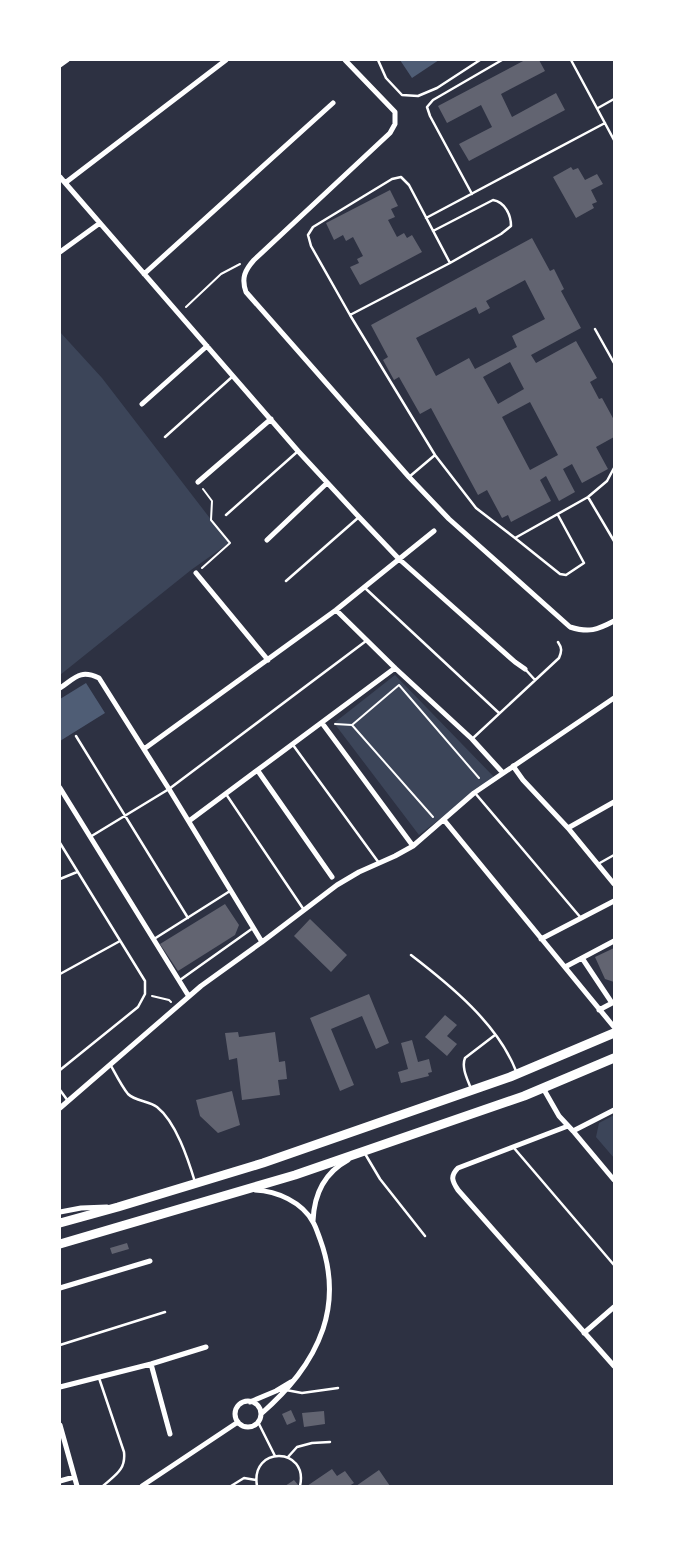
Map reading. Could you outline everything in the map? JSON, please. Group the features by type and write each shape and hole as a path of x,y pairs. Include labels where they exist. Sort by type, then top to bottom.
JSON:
{"highway":[{"path":"60,1223 263,1163 517,1075 614,1033"},
{"path":"60,1244 247,1190 364,1152 543,1088 614,1058"}],"street":[{"path":"60,65 67,60"},
{"path":"65,183 226,60"},
{"path":"345,60 395,112 395,124 390,133 246,268 243,277 246,292 409,478 449,519 570,627 583,631 600,628 614,620"},
{"path":"144,274 333,103"},
{"path":"60,178 298,451 399,560 525,669"},
{"path":"60,252 100,223"},
{"path":"142,404 207,346"},
{"path":"198,482 271,420"},
{"path":"267,540 327,483"},
{"path":"144,749 336,610 434,531"},
{"path":"196,573 268,660"},
{"path":"336,610 472,739 503,773"},
{"path":"189,821 395,668"},
{"path":"60,688 82,674 90,674 99,678 262,942"},
{"path":"60,1108 188,995 337,885 359,872 414,846 474,793 614,698"},
{"path":"322,723 414,846"},
{"path":"512,766 568,828 614,884"},
{"path":"258,771 332,877"},
{"path":"60,788 188,995"},
{"path":"568,828 614,802"},
{"path":"444,820 614,1027"},
{"path":"541,939 614,900"},
{"path":"565,967 614,941"},
{"path":"582,958 613,1003 599,1010"},
{"path":"543,1088 559,1116 614,1180"},
{"path":"573,1131 614,1110"},
{"path":"568,1126 458,1168 452,1176 452,1180 458,1190 614,1366"},
{"path":"313,1222 316,1201 330,1173 364,1152"},
{"path":"247,1190 266,1191 284,1197 300,1207 313,1222 326,1256 330,1276 330,1300 323,1329 310,1358 297,1377 261,1414 258,1422 250,1427 241,1425 238,1422 235,1414 238,1406 276,1391 297,1377"},
{"path":"60,1212 81,1208 118,1207"},
{"path":"60,1288 150,1261"},
{"path":"584,1333 614,1307"},
{"path":"60,1387 151,1364 206,1347"},
{"path":"151,1364 170,1434"},
{"path":"250,1402 258,1406 261,1414"},
{"path":"142,1486 238,1422"},
{"path":"60,1424 77,1486"},
{"path":"60,1481 74,1477"}],"lane":[{"path":"378,60 386,78 402,95 418,96 437,88 480,60"},
{"path":"472,194 427,107 433,100 502,60"},
{"path":"571,60 614,140"},
{"path":"597,108 614,99"},
{"path":"426,218 605,123"},
{"path":"450,263 409,184 401,177 392,179 313,226 308,235 312,246 350,315 434,455 476,508 560,574 566,574 584,563 558,514"},
{"path":"350,315 450,263 500,234 510,226 510,219 504,206 498,201 493,200 433,232"},
{"path":"595,329 614,363"},
{"path":"164,437 233,376"},
{"path":"226,515 298,451"},
{"path":"409,478 434,455"},
{"path":"514,538 588,497 607,482 614,468"},
{"path":"588,497 614,541"},
{"path":"286,582 359,517"},
{"path":"364,587 498,714"},
{"path":"90,836 169,789 368,640"},
{"path":"472,739 559,658 561,647 558,642"},
{"path":"525,669 535,680"},
{"path":"76,736 188,918"},
{"path":"293,745 379,863"},
{"path":"474,793 580,918"},
{"path":"226,794 304,910"},
{"path":"60,843 145,981 145,994 138,1007 60,1070"},
{"path":"597,864 614,855"},
{"path":"60,879 78,872"},
{"path":"153,940 230,891"},
{"path":"179,981 253,928"},
{"path":"60,974 120,941"},
{"path":"411,956 448,984 496,1035 511,1058 517,1075"},
{"path":"472,1090 463,1061 496,1035"},
{"path":"110,1064 129,1095 156,1106 167,1118 187,1155 195,1184"},
{"path":"60,1090 68,1101"},
{"path":"513,1147 614,1266"},
{"path":"364,1152 380,1179 425,1236"},
{"path":"60,1345 165,1312"},
{"path":"99,1378 124,1452 125,1461 119,1472 103,1486"},
{"path":"286,1390 302,1393 338,1388"},
{"path":"258,1422 274,1456"},
{"path":"288,1458 297,1447 312,1443 330,1442"},
{"path":"257,1486 256,1473 263,1462 274,1456 294,1461 301,1472 300,1486"},
{"path":"231,1486 244,1478 256,1480"}],"path":[{"path":"178,314 221,274 235,266 254,260"},
{"path":"196,573 230,543 211,520 212,501 198,482"},
{"path":"322,723 352,725 399,685 479,778"},
{"path":"352,725 432,818 439,812"},
{"path":"145,994 169,1000 174,1008"}],"shaded area":[{"path":"400,60 439,60 412,78"},
{"path":"60,332 102,378 229,543 191,570 60,675"},
{"path":"395,675 494,777 419,835 334,723"},
{"path":"86,683 105,713 60,741 60,699"},
{"path":"614,1115 614,1158 596,1137 599,1123"}],"building":[{"path":"525,60 539,60 545,71 501,94 512,117 556,93 565,110 469,161 459,144 492,127 481,105 447,123 438,106"},
{"path":"571,167 573,170 578,168 585,180 597,174 603,184 591,190 597,202 592,204 594,208 576,218 553,177"},
{"path":"390,190 398,206 391,209 395,217 388,220 397,237 404,233 407,238 412,235 422,252 360,285 350,267 359,263 357,259 363,256 353,237 346,241 343,235 334,240 326,223"},
{"path":"532,238 550,271 554,269 564,289 561,291 581,328 531,355 536,363 576,341 597,378 590,382 599,399 602,398 614,420 614,437 596,447 608,469 582,483 572,464 563,469 575,492 559,501 546,476 540,480 551,501 511,522 508,515 502,518 487,490 478,495 431,408 420,414 399,377 394,380 383,360 388,357 371,325","holes":["525,280 545,319 512,336 517,347 475,369 469,358 436,376 416,338 476,307 479,314 490,308 486,301","510,362 524,389 498,404 483,377","530,402 558,455 530,470 502,417"]},
{"path":"225,904 239,925 235,935 178,971 160,944"},
{"path":"310,919 347,955 331,972 294,936"},
{"path":"614,948 614,982 605,979 595,957"},
{"path":"369,994 389,1043 376,1049 362,1016 331,1029 354,1085 340,1091 310,1018"},
{"path":"445,1015 457,1025 447,1036 457,1044 447,1056 425,1037"},
{"path":"238,1032 239,1037 275,1032 279,1062 285,1061 287,1079 278,1080 280,1095 242,1100 237,1058 229,1060 225,1033"},
{"path":"412,1040 418,1062 429,1059 432,1072 428,1073 429,1076 401,1083 398,1072 408,1069 401,1043"},
{"path":"232,1091 240,1125 218,1133 200,1116 196,1100"},
{"path":"127,1243 129,1249 112,1254 110,1248"},
{"path":"291,1410 296,1421 287,1425 282,1414"},
{"path":"324,1411 325,1424 304,1427 302,1413"},
{"path":"332,1469 337,1476 345,1471 354,1483 349,1486 307,1486"},
{"path":"379,1470 390,1486 356,1486"},
{"path":"294,1480 299,1486 285,1486"}]}
